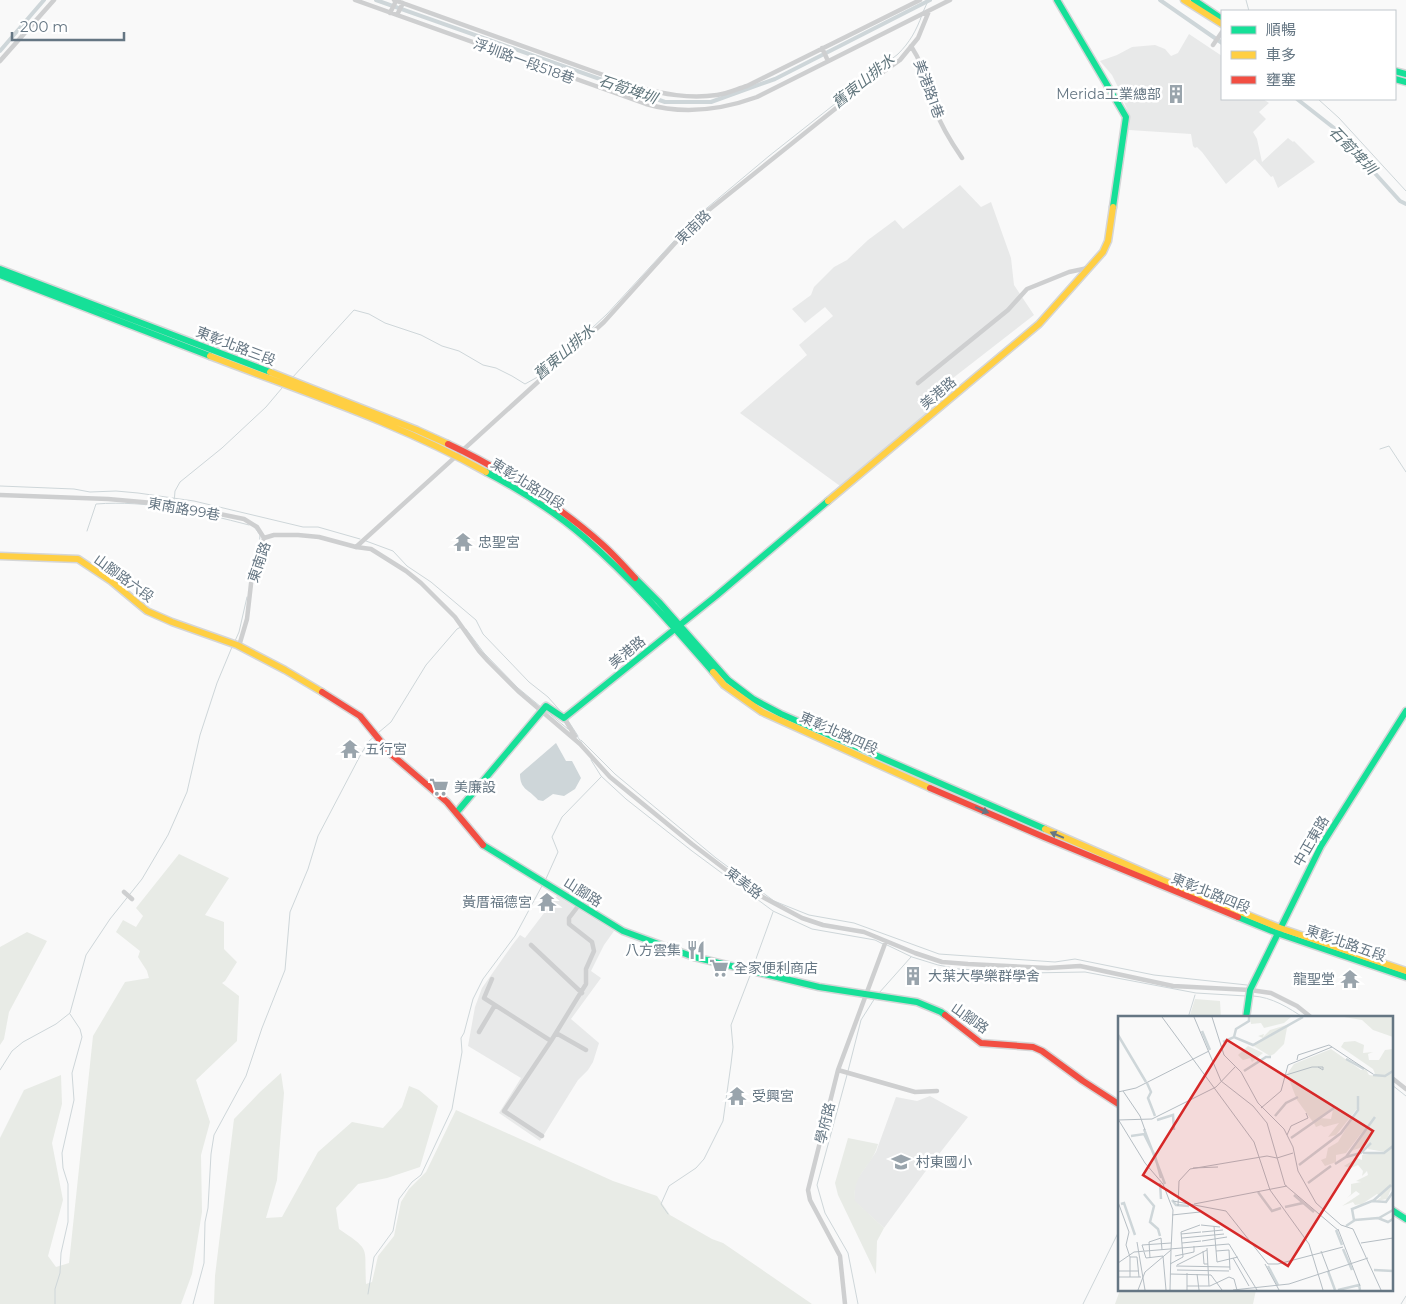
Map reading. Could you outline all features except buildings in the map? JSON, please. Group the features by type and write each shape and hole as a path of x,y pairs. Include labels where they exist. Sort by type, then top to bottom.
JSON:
{"street":[{"path":"0,62 54,0"},
{"name":"浮圳路一段518巷","path":"355,0 626,98 662,109 672,110 707,110 744,102 927,12"},
{"path":"390,13 395,0 637,87 679,96 718,95 747,86 920,0"},
{"path":"927,12 950,0"},
{"name":"美港路","path":"566,717 678,627 1039,324 1103,252 1108,241 1126,117 1057,0"},
{"path":"1184,0 1221,23"},
{"path":"1194,0 1221,18"},
{"path":"397,15 403,3"},
{"name":"美港路1巷","path":"865,85 900,60 918,38 927,12"},
{"path":"1213,45 1221,34"},
{"name":"美港路1巷","path":"911,46 922,67 933,106 962,158"},
{"path":"822,48 828,61"},
{"name":"東南路","path":"356,547 458,452 604,322 695,221 865,85"},
{"path":"918,383 1008,310 1027,289 1069,272 1091,267"},
{"name":"東彰北路三段","path":"0,269 417,430 458,452"},
{"name":"東彰北路三段","path":"0,275 458,452"},
{"name":"東彰北路四段","path":"458,452 518,483 577,523 604,546 728,680 752,699 898,770 1278,930"},
{"name":"東南路99巷","path":"0,495 156,502 244,520 257,527 264,538"},
{"name":"東南路","path":"238,646 247,619 252,575 264,538 274,535 319,537 371,549 421,583 456,617 478,651 518,691 580,744"},
{"name":"山腳路六段","path":"0,556 78,559 110,581 147,611 238,646"},
{"name":"山腳路","path":"238,646 285,670 360,716 391,754 456,812 483,845 623,931 694,957 819,987 917,1002 935,1009 981,1043 1033,1047 1042,1051 1118,1104"},
{"path":"456,812 546,706 566,717 580,744"},
{"name":"中正東路","path":"1246,1016 1250,990 1321,846 1406,711"},
{"name":"東美路","path":"580,744 610,777 692,844 758,895 802,918 823,925 864,932 942,962 1048,968 1080,966 1173,986 1271,993 1297,1006 1310,1016"},
{"path":"124,892 132,899"},
{"path":"542,1136 504,1111 582,993 586,984 586,970 594,951 590,940 569,924 569,918 579,905"},
{"name":"東彰北路五段","path":"1278,930 1406,971"},
{"name":"東彰北路五段","path":"1278,930 1406,977"},
{"name":"學府路","path":"845,1304 840,1256 810,1200 808,1190 838,1070 868,995 886,942"},
{"path":"530,945 582,993"},
{"path":"492,979 484,998 551,1041"},
{"path":"480,1032 495,1005"},
{"path":"556,1033 586,1050"},
{"path":"838,1070 915,1092 937,1091"},
{"path":"1394,1080 1406,1089"}],"shaded area":[{"path":"1189,34 1221,55 1221,100 1264,100 1269,103 1259,112 1266,119 1253,132 1257,139 1262,162 1288,138 1294,141 1315,162 1278,188 1273,176 1271,177 1255,159 1226,184 1202,152 1193,146 1191,134 1129,130 1130,117 1119,89 1112,75 1100,61 1132,47 1155,45 1165,49 1171,56 1178,53"},
{"path":"960,185 981,207 991,202 1011,258 1014,285 1034,315 926,399 933,408 840,486 740,413 807,355 799,345 833,316 825,307 805,323 792,309 811,295 814,287 834,267 847,260 868,240 895,220 903,229"},
{"path":"556,743 566,761 572,761 581,778 575,789 564,796 553,794 543,801 538,800 523,786 520,774"},
{"path":"179,854 229,878 205,915 224,922 224,949 237,962 222,983 239,996 237,1041 196,1080 210,1122 201,1155 202,1212 192,1274 181,1304 0,1304 0,1138 24,1090 61,1075 62,1104 52,1143 63,1200 48,1256 56,1267 69,1263 93,1036 125,982 149,978 138,957 140,951 116,932 123,920 136,927 143,916 136,908"},
{"path":"557,896 614,931 604,945 591,971 601,978 571,1019 599,1043 593,1062 578,1080 540,1141 499,1113 521,1078 468,1046 475,1007 482,988 520,935 525,938"},
{"path":"27,932 47,941 9,1012 4,1039 0,1045 0,947"},
{"path":"1195,999 1220,1001 1221,1016 1190,1016"},
{"path":"281,1073 284,1093 277,1180 266,1218 282,1217 318,1152 352,1122 383,1128 402,1107 409,1086 419,1090 438,1106 420,1167 387,1178 358,1184 336,1208 339,1229 362,1246 364,1251 366,1284 372,1282 378,1256 394,1236 401,1202 409,1189 426,1172 456,1110 613,1181 657,1196 670,1215 712,1239 723,1243 812,1304 214,1304 215,1276 234,1119"},
{"name":"村東國小","path":"930,1096 968,1117 884,1228 854,1201 855,1182 876,1152 896,1097 917,1101"},
{"path":"848,1138 878,1144 859,1177 855,1191 855,1201 884,1228 877,1241 876,1274 838,1195 835,1183"},
{"path":"1119,1292 1256,1292 1253,1304 1115,1304"}],"waterway":[{"path":"0,51 44,0"},
{"name":"石筍埤圳","path":"376,0 665,102 711,102 775,79 930,0"},
{"name":"石筍埤圳","path":"1160,0 1221,42"},
{"path":"1246,0 1249,10"},
{"name":"舊東山排水","path":"923,12 928,1"},
{"name":"舊東山排水","path":"292,378 354,310 369,314 385,323 421,335 442,346 459,351 483,365 496,368 525,384 543,374 607,314 695,218 769,156 898,54 912,36 922,15"},
{"name":"石筍埤圳","path":"1298,100 1334,128 1400,201 1406,204"},
{"path":"1319,100 1339,118 1406,191"},
{"name":"舊東山排水","path":"174,503 175,491 180,482 222,448 266,407 282,388"},
{"path":"1380,449 1389,446 1406,472"},
{"path":"0,486 74,489 90,492 116,491 194,501 303,527 318,527 360,539"},
{"path":"87,531 96,504 115,503 173,508 249,525"},
{"path":"255,528 260,535 259,547"},
{"path":"366,541 393,551 407,566 431,582 476,620 483,634 563,714"},
{"path":"235,641 247,597"},
{"path":"378,733 391,722 426,665 457,629 461,627"},
{"path":"466,629 484,653 518,688 541,707"},
{"path":"0,1070 12,1051 23,1042 56,1024 70,1013 86,955 110,919 142,879 168,835 187,792 200,735 217,683 232,647"},
{"path":"546,711 568,729"},
{"path":"567,719 578,736"},
{"path":"193,1304 204,1263 205,1222 208,1208 214,1135 246,1076 262,1028 285,970 290,912 308,869 318,836 361,754 369,741 375,736"},
{"path":"577,736 582,743"},
{"path":"581,740 615,774 716,858 774,901 809,915 854,923 939,954 1055,962 1075,959 1154,975 1247,985"},
{"path":"591,760 601,776 626,799 773,911 812,929 875,940 883,944"},
{"path":"545,881 558,852 552,837 562,817 601,777"},
{"path":"368,1294 374,1257 393,1231 399,1199 412,1182 421,1175 452,1109 462,1052 461,1038 473,999 483,979 515,936 543,884"},
{"path":"753,967 773,912"},
{"path":"887,945 912,957 959,969 1028,973 1085,972 1196,993 1246,996"},
{"path":"879,993 911,957"},
{"path":"668,1214 661,1204 669,1186 696,1168 704,1159 723,1121 733,1047 731,1025 751,973"},
{"path":"1189,1016 1195,995"},
{"path":"1253,996 1274,1001 1301,1016"},
{"path":"848,1071 861,1020 875,998"},
{"path":"55,1304 55,1289 60,1273 61,1253 68,1222 68,1184 63,1168 62,1153 74,1100 72,1073 82,1037 80,1029 70,1014"},
{"path":"847,1075 817,1185 825,1213 848,1253 858,1304"},
{"path":"1394,1087 1406,1096"},
{"path":"1083,1304 1118,1233"},
{"path":"1401,1304 1406,1296"}],"traffic: fast":[{"path":"1057,0 1126,117 1113,207"},
{"path":"1194,0 1221,18"},
{"path":"1396,71 1406,74"},
{"path":"1396,79 1406,82"},
{"path":"0,269 270,372"},
{"path":"0,275 210,356"},
{"path":"486,472 561,518 584,537 635,585 713,672"},
{"path":"457,812 546,706 564,718 716,596 828,501"},
{"path":"635,578 659,602 728,680 753,699 781,714 1045,829"},
{"path":"1246,1016 1250,990 1321,846 1406,711"},
{"path":"483,845 623,931 694,957 819,987 917,1002 945,1015"},
{"path":"1238,917 1277,933 1406,977"},
{"path":"1394,1211 1406,1219"}],"traffic: slow":[{"path":"1184,0 1221,23"},
{"path":"828,501 1039,324 1103,252 1108,241 1113,207"},
{"path":"210,356 385,423 453,454 486,472"},
{"path":"270,372 448,444"},
{"path":"0,556 78,559 111,581 147,611 237,645 322,692"},
{"path":"713,672 724,685 762,712 930,788"},
{"path":"1045,829 1162,880 1280,928 1406,971"}],"traffic: jam":[{"path":"448,444 509,476 549,503 603,545 635,578"},
{"path":"322,692 360,716 391,754 447,802 483,845"},
{"path":"930,788 1238,917"},
{"path":"945,1015 981,1043 1033,1047 1042,1051 1118,1104"}],"place":[{"name":"Merida工業總部","path":"1176,94"},
{"name":"忠聖宮","path":"463,542"},
{"name":"五行宮","path":"350,749"},
{"name":"美廉設","path":"439,787"},
{"name":"黃厝福德宮","path":"547,902"},
{"name":"八方雲集","path":"696,950"},
{"name":"全家便利商店","path":"719,968"},
{"name":"大葉大學樂群學舍","path":"913,976"},
{"name":"龍聖堂","path":"1350,979"},
{"name":"受興宮","path":"737,1096"},
{"name":"村東國小","path":"901,1162"}]}
